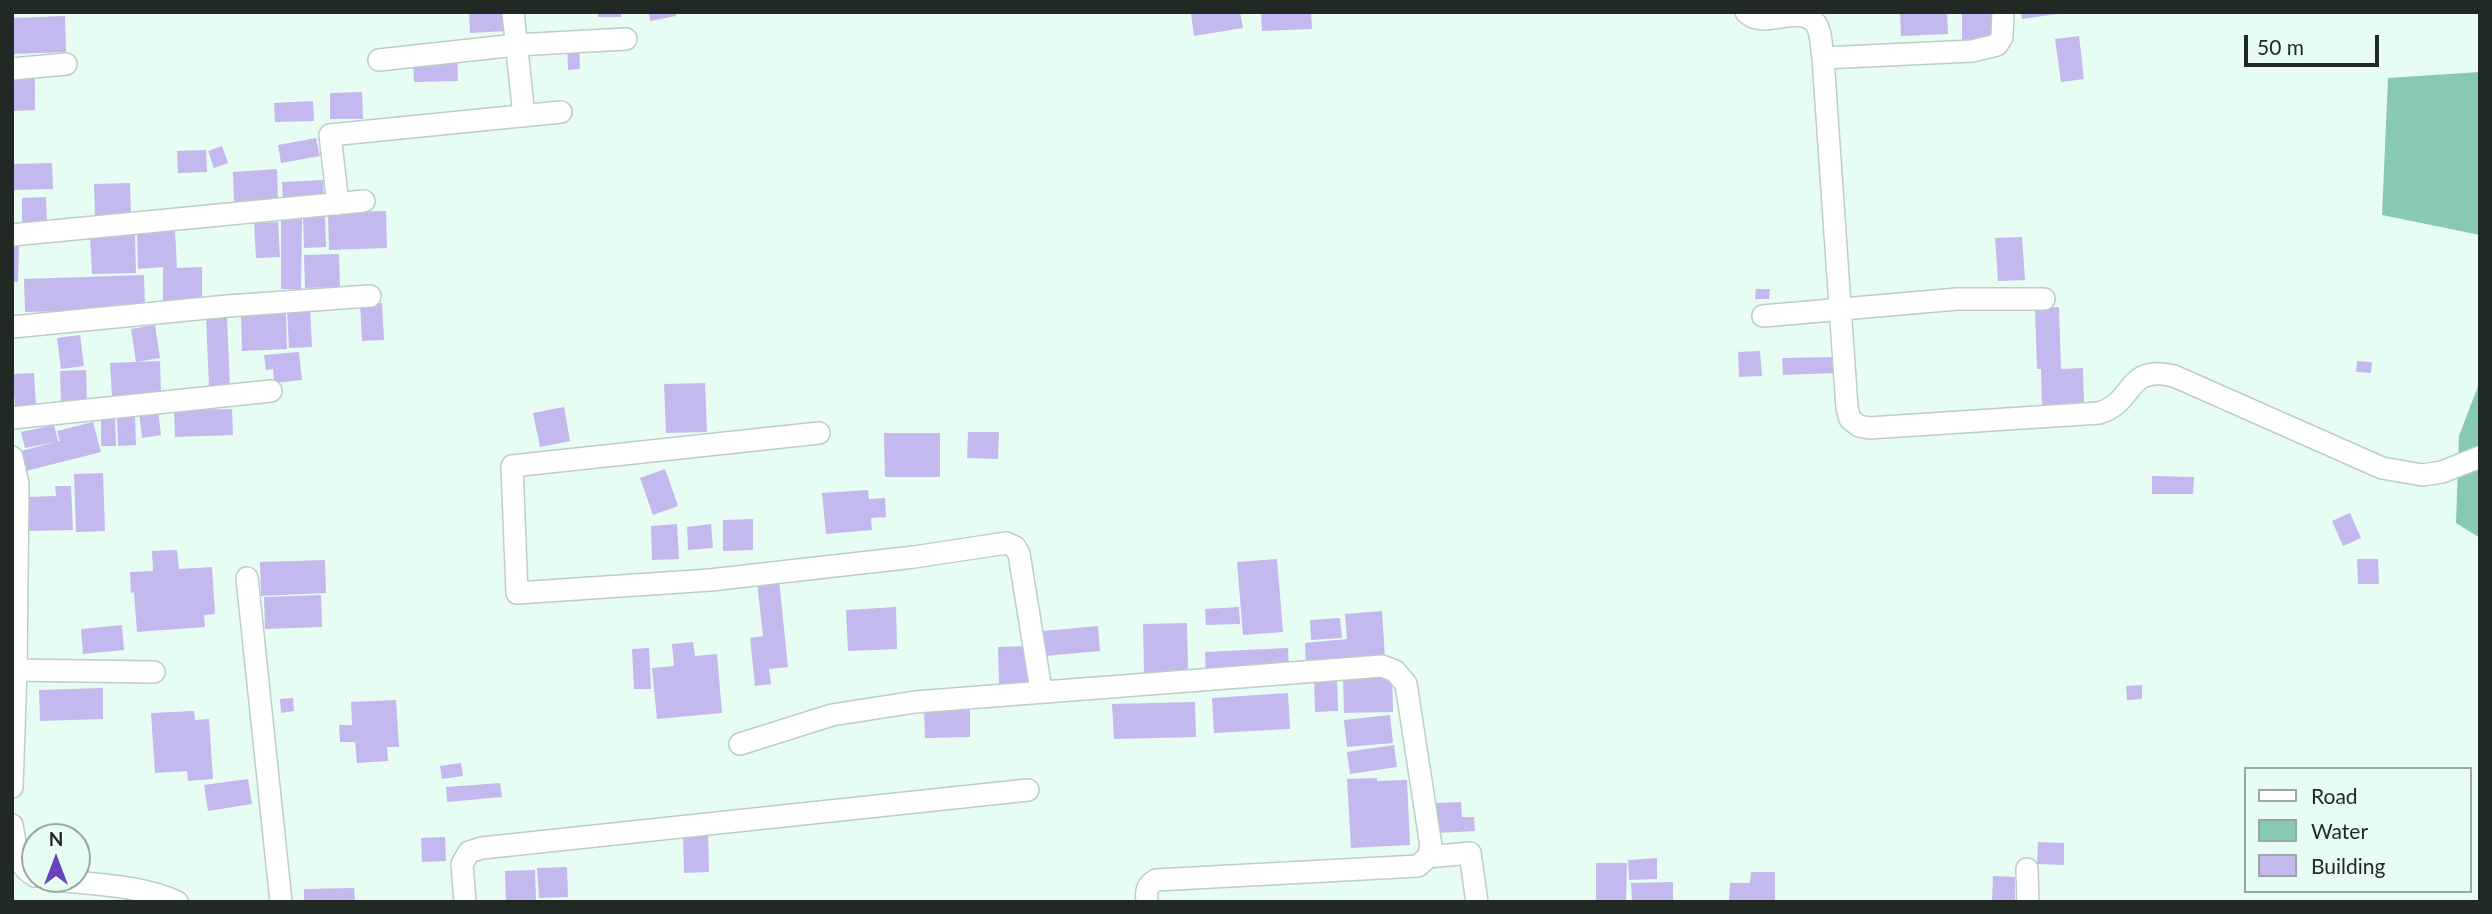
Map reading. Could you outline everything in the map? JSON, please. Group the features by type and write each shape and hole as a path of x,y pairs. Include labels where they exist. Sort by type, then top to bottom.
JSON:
{"street":[{"path":"513,12 524,116"},
{"path":"1746,12 1754,18 1809,18 1819,31 1850,419 1859,426 1869,428 2099,413 2117,404 2138,378 2149,373 2161,373 2174,376 2382,468 2422,475 2442,472 2480,457"},
{"path":"1823,58 1972,51 1997,44 2002,37 2003,12"},
{"path":"379,60 516,46 626,39"},
{"path":"12,69 66,64"},
{"path":"338,204 330,135 561,112"},
{"path":"12,235 364,201"},
{"path":"12,327 228,306 370,296"},
{"path":"1763,316 1957,299 2044,299"},
{"path":"12,418 271,391"},
{"path":"819,433 512,466 517,593 710,580 914,557 1006,543 1015,547 1020,554 1041,690"},
{"path":"12,457 18,484 12,787"},
{"path":"247,578 281,902"},
{"path":"740,744 832,715 915,702 1041,690 1381,666 1395,671 1406,684 1432,846 1429,857"},
{"path":"14,670 154,672"},
{"path":"465,902 462,864 468,852 482,848 1028,790"},
{"path":"12,825 21,862"},
{"path":"1147,902 1146,889 1156,880 1418,866 1429,857 1470,853 1477,902"},
{"path":"2027,869 2028,902"},
{"path":"91,884 133,888 177,902"}],"water":[{"path":"2480,72 2480,235 2382,215 2388,78"},
{"path":"2480,381 2480,538 2456,523 2459,436"}],"building":[{"path":"469,12 505,12 506,31 470,33"},
{"path":"598,12 621,12 621,17 598,17"},
{"path":"649,12 675,12 676,16 650,21"},
{"path":"1240,12 1243,28 1194,36 1191,14"},
{"path":"1261,12 1311,12 1312,29 1262,31"},
{"path":"1900,12 1947,12 1948,34 1901,36"},
{"path":"1962,12 1991,12 1992,40 1962,40"},
{"path":"2021,12 2056,12 2057,14 2022,19"},
{"path":"65,16 66,52 12,54 12,18"},
{"path":"2079,36 2084,79 2061,82 2055,39"},
{"path":"567,43 579,43 580,69 568,70"},
{"path":"457,57 458,81 414,82 413,58"},
{"path":"12,73 35,73 35,110 12,111"},
{"path":"362,92 363,119 330,119 330,93"},
{"path":"313,101 314,121 275,122 274,103"},
{"path":"316,138 320,156 281,163 278,145"},
{"path":"222,146 228,163 214,168 208,151"},
{"path":"206,150 207,172 178,173 177,151"},
{"path":"52,163 53,189 12,190 12,164"},
{"path":"277,169 278,201 234,203 233,172"},
{"path":"323,180 324,198 283,201 282,182"},
{"path":"130,183 131,217 95,218 94,184"},
{"path":"46,197 47,224 22,225 22,198"},
{"path":"386,211 387,248 329,250 328,213"},
{"path":"325,217 326,247 304,248 303,218"},
{"path":"281,218 302,219 301,289 281,289"},
{"path":"278,222 280,257 256,258 254,223"},
{"path":"175,230 177,268 202,267 202,300 163,301 163,267 138,269 137,232"},
{"path":"135,235 136,273 92,274 90,237"},
{"path":"2022,237 2025,280 1998,281 1995,238"},
{"path":"12,245 19,246 18,282 12,282"},
{"path":"339,254 340,287 305,288 304,255"},
{"path":"144,275 145,309 25,312 24,279"},
{"path":"1756,289 1770,289 1769,299 1755,299"},
{"path":"382,303 384,340 362,341 360,304"},
{"path":"2059,307 2061,369 2083,368 2084,406 2042,407 2041,369 2037,369 2035,308"},
{"path":"310,308 312,347 289,348 287,309"},
{"path":"286,311 287,349 242,351 241,312"},
{"path":"206,317 227,317 230,387 209,388"},
{"path":"155,325 160,358 136,362 131,329"},
{"path":"80,335 84,366 61,369 57,338"},
{"path":"1760,351 1762,376 1739,377 1738,352"},
{"path":"299,352 302,380 274,383 273,369 266,370 264,355"},
{"path":"1834,357 1834,373 1783,375 1782,358"},
{"path":"160,361 161,395 112,397 110,363"},
{"path":"2357,361 2372,362 2371,373 2356,372"},
{"path":"86,370 87,402 61,403 60,371"},
{"path":"34,373 36,406 15,407 13,374"},
{"path":"705,383 707,432 666,433 664,384"},
{"path":"564,407 570,441 540,447 533,413"},
{"path":"232,409 233,435 175,437 174,410"},
{"path":"158,410 161,435 142,438 139,412"},
{"path":"135,415 136,445 118,446 117,416"},
{"path":"115,417 116,446 101,446 101,418"},
{"path":"93,422 101,452 22,472 17,452 55,442 25,448 21,432 54,425 60,441 57,431"},
{"path":"968,432 999,432 998,459 967,458"},
{"path":"884,433 940,433 940,477 885,477"},
{"path":"665,469 678,506 653,515 640,478"},
{"path":"103,473 105,531 76,532 74,474"},
{"path":"2152,476 2194,477 2193,494 2152,494"},
{"path":"55,486 71,486 73,530 27,531 26,497 56,496"},
{"path":"868,490 869,499 885,498 886,517 871,518 872,530 826,534 822,493"},
{"path":"2350,513 2361,538 2343,546 2332,521"},
{"path":"753,519 753,550 723,551 723,520"},
{"path":"677,524 679,559 652,560 651,526"},
{"path":"711,524 713,548 688,550 687,527"},
{"path":"177,550 179,569 212,567 215,614 204,615 205,627 137,632 130,572 153,571 152,551"},
{"path":"1277,559 1283,632 1243,635 1237,562"},
{"path":"2357,559 2378,559 2379,584 2358,584"},
{"path":"325,560 326,593 261,596 260,562"},
{"path":"779,580 788,667 769,669 771,684 755,686 750,638 763,636 757,582"},
{"path":"321,595 322,627 265,629 264,597"},
{"path":"896,607 897,649 848,651 846,610"},
{"path":"1239,607 1240,624 1206,625 1205,609"},
{"path":"1382,611 1385,659 1306,666 1305,643 1347,639 1345,614"},
{"path":"1340,618 1342,638 1311,640 1310,620"},
{"path":"1187,623 1188,673 1144,674 1143,624"},
{"path":"122,625 124,650 83,654 81,629"},
{"path":"1098,626 1100,651 1045,656 1043,631"},
{"path":"693,642 695,656 717,654 722,713 657,719 652,668 674,666 672,644"},
{"path":"1034,646 1035,683 999,684 998,647"},
{"path":"649,648 651,689 634,689 632,649"},
{"path":"1288,648 1289,672 1206,676 1205,652"},
{"path":"1392,674 1393,712 1344,713 1343,675"},
{"path":"1314,675 1337,675 1338,711 1315,712"},
{"path":"2142,685 2142,699 2127,700 2126,686"},
{"path":"103,688 103,719 40,721 39,690"},
{"path":"1288,693 1290,729 1214,733 1212,698"},
{"path":"293,698 294,711 281,713 280,699"},
{"path":"396,700 399,747 387,747 388,761 357,763 355,742 340,742 339,725 352,725 351,702"},
{"path":"1195,702 1196,737 1114,739 1112,704"},
{"path":"970,706 970,737 925,738 924,707"},
{"path":"194,711 195,720 209,719 213,779 188,781 187,771 155,773 151,713"},
{"path":"1390,715 1393,743 1347,747 1344,720"},
{"path":"1394,745 1397,767 1350,774 1347,752"},
{"path":"461,763 463,776 442,779 440,766"},
{"path":"1377,778 1377,781 1407,780 1410,845 1351,848 1347,779"},
{"path":"248,779 252,804 208,811 204,785"},
{"path":"500,783 502,797 447,802 446,787"},
{"path":"1461,802 1462,817 1474,817 1475,831 1437,833 1436,803"},
{"path":"708,831 709,872 684,873 683,832"},
{"path":"445,837 446,861 422,862 421,838"},
{"path":"2038,842 2064,843 2064,865 2037,864"},
{"path":"1657,858 1657,879 1629,880 1628,860"},
{"path":"1596,863 1627,863 1626,902 1596,902"},
{"path":"567,867 568,897 539,898 537,868"},
{"path":"535,870 536,900 506,901 505,871"},
{"path":"1751,872 1775,872 1775,902 1729,902 1730,883 1750,883"},
{"path":"1993,876 2015,877 2015,902 1992,902"},
{"path":"1673,882 1673,902 1632,902 1631,883"},
{"path":"354,888 355,902 304,902 304,889"}]}
